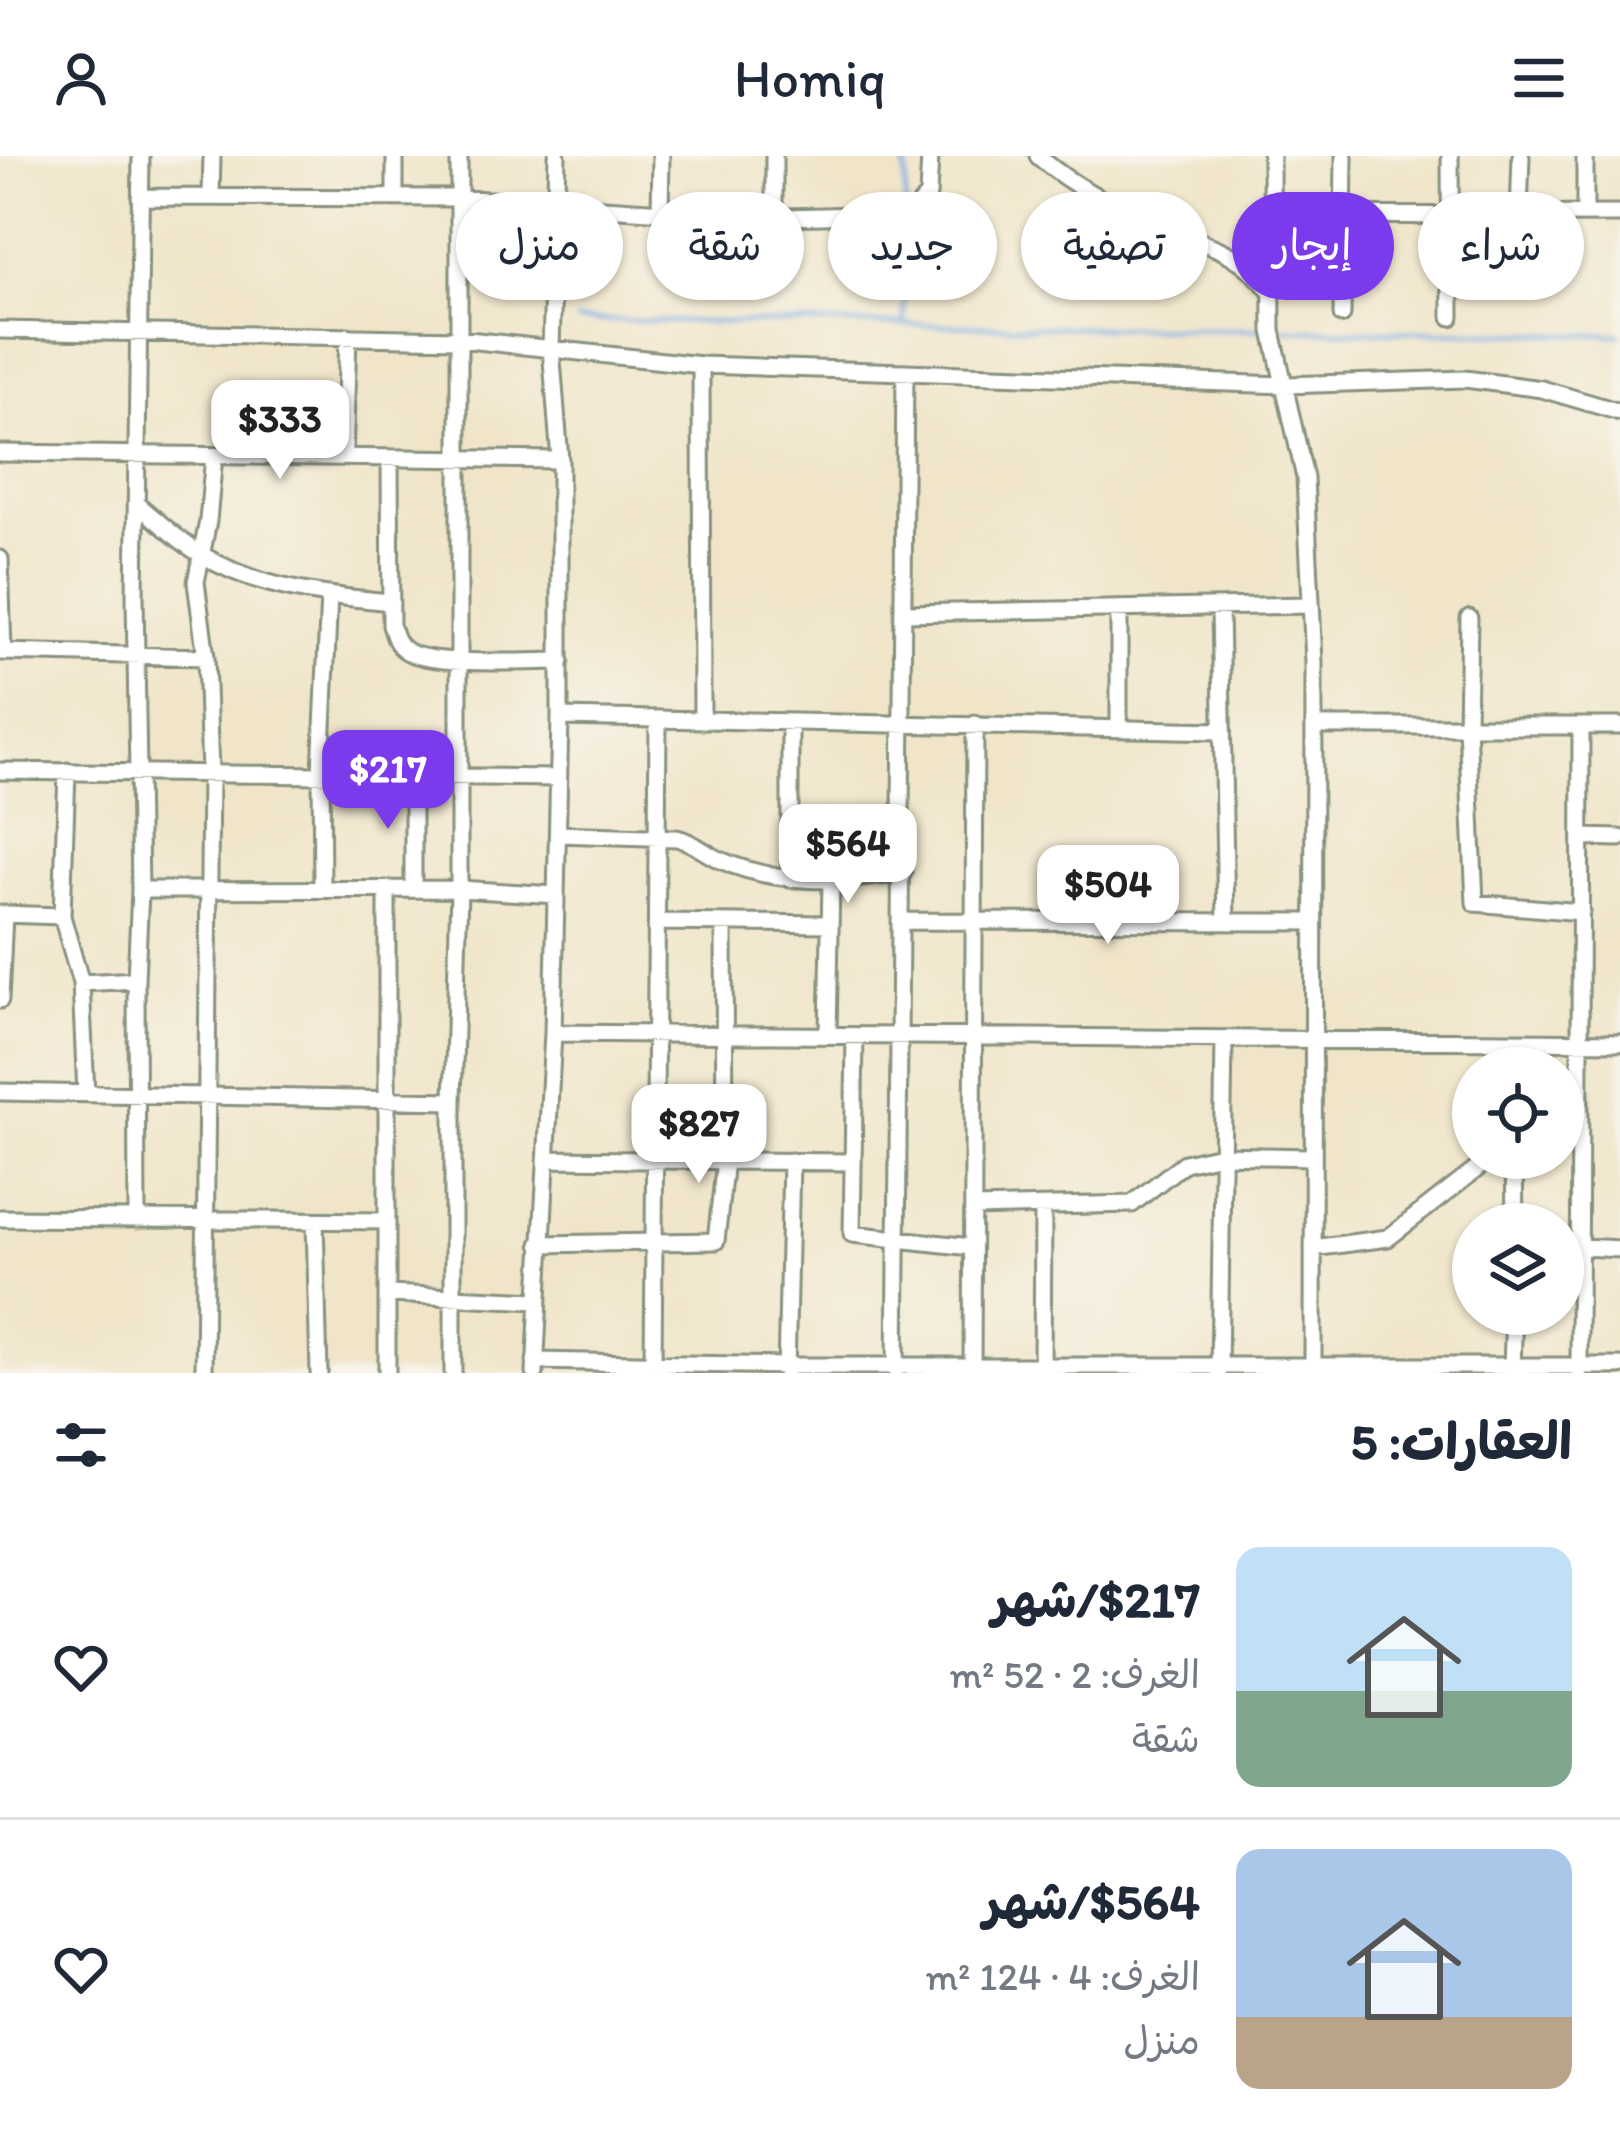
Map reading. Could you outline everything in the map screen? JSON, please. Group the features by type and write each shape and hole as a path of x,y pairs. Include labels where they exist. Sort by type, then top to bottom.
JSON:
{"street":[{"path":"136,1220 141,156"},
{"path":"211,196 212,156"},
{"path":"395,156 395,196"},
{"path":"458,156 458,192"},
{"path":"555,192 557,156"},
{"path":"660,192 661,156"},
{"path":"774,156 774,192"},
{"path":"804,213 915,211 928,195 930,156"},
{"path":"1038,156 1059,175 1102,198 1232,254"},
{"path":"1270,156 1271,192"},
{"path":"1344,156 1344,192"},
{"path":"1450,156 1451,192"},
{"path":"1520,192 1521,156"},
{"path":"1585,156 1585,214 1620,214"},
{"path":"140,197 456,197"},
{"path":"453,1373 459,300"},
{"path":"552,300 560,460 561,661 553,1033 535,1367 1313,1370 1620,1366"},
{"path":"1272,300 1272,326 1305,478 1311,605 1313,1370"},
{"path":"1342,300 1342,315"},
{"path":"1451,300 1451,317"},
{"path":"0,330 459,338 701,365 1286,385 1504,381 1620,412"},
{"path":"344,457 348,336"},
{"path":"701,365 702,721"},
{"path":"896,1368 905,372"},
{"path":"0,453 560,460"},
{"path":"204,1373 210,773 206,657 196,599 214,456"},
{"path":"390,458 390,602 395,640 403,650 457,661 561,661"},
{"path":"136,503 200,554 261,581 390,602"},
{"path":"0,560 1,652 206,657"},
{"path":"322,888 328,595"},
{"path":"905,613 1311,605"},
{"path":"1220,609 1226,922"},
{"path":"1118,610 1119,728"},
{"path":"1469,618 1467,725 1475,903 1581,911"},
{"path":"560,717 1222,731"},
{"path":"653,1369 658,718"},
{"path":"790,723 790,879"},
{"path":"972,1370 975,724"},
{"path":"1314,725 1620,726"},
{"path":"1573,1203 1580,1042 1581,727"},
{"path":"0,771 557,778"},
{"path":"67,771 62,916 81,983 86,1094"},
{"path":"413,775 413,889"},
{"path":"557,834 690,841 718,859 790,879 831,881 903,873"},
{"path":"1581,837 1620,838"},
{"path":"828,1034 831,881"},
{"path":"387,889 387,1373"},
{"path":"140,890 459,889 556,895"},
{"path":"0,1000 2,914 62,916"},
{"path":"903,921 1313,922"},
{"path":"657,922 830,924"},
{"path":"540,1244 716,1241 725,1160 724,924"},
{"path":"81,983 136,980"},
{"path":"553,1033 1620,1042"},
{"path":"855,1036 852,1234 971,1247"},
{"path":"1220,1370 1224,1039"},
{"path":"1513,1041 1513,1047"},
{"path":"0,1092 453,1101"},
{"path":"973,1208 1132,1204 1174,1167 1221,1155 1311,1157"},
{"path":"545,1159 852,1162"},
{"path":"786,1370 791,1161"},
{"path":"1313,1248 1388,1238 1464,1179"},
{"path":"1042,1370 1043,1209"},
{"path":"0,1218 387,1221"},
{"path":"315,1222 319,1373"},
{"path":"1584,1247 1620,1249"},
{"path":"389,1294 536,1301"},
{"path":"1512,1366 1513,1335"},
{"path":"1577,1335 1579,1369"}],"waterway":[{"path":"904,324 906,156"},
{"path":"577,320 1267,330"},
{"path":"1278,330 1620,335"}]}
